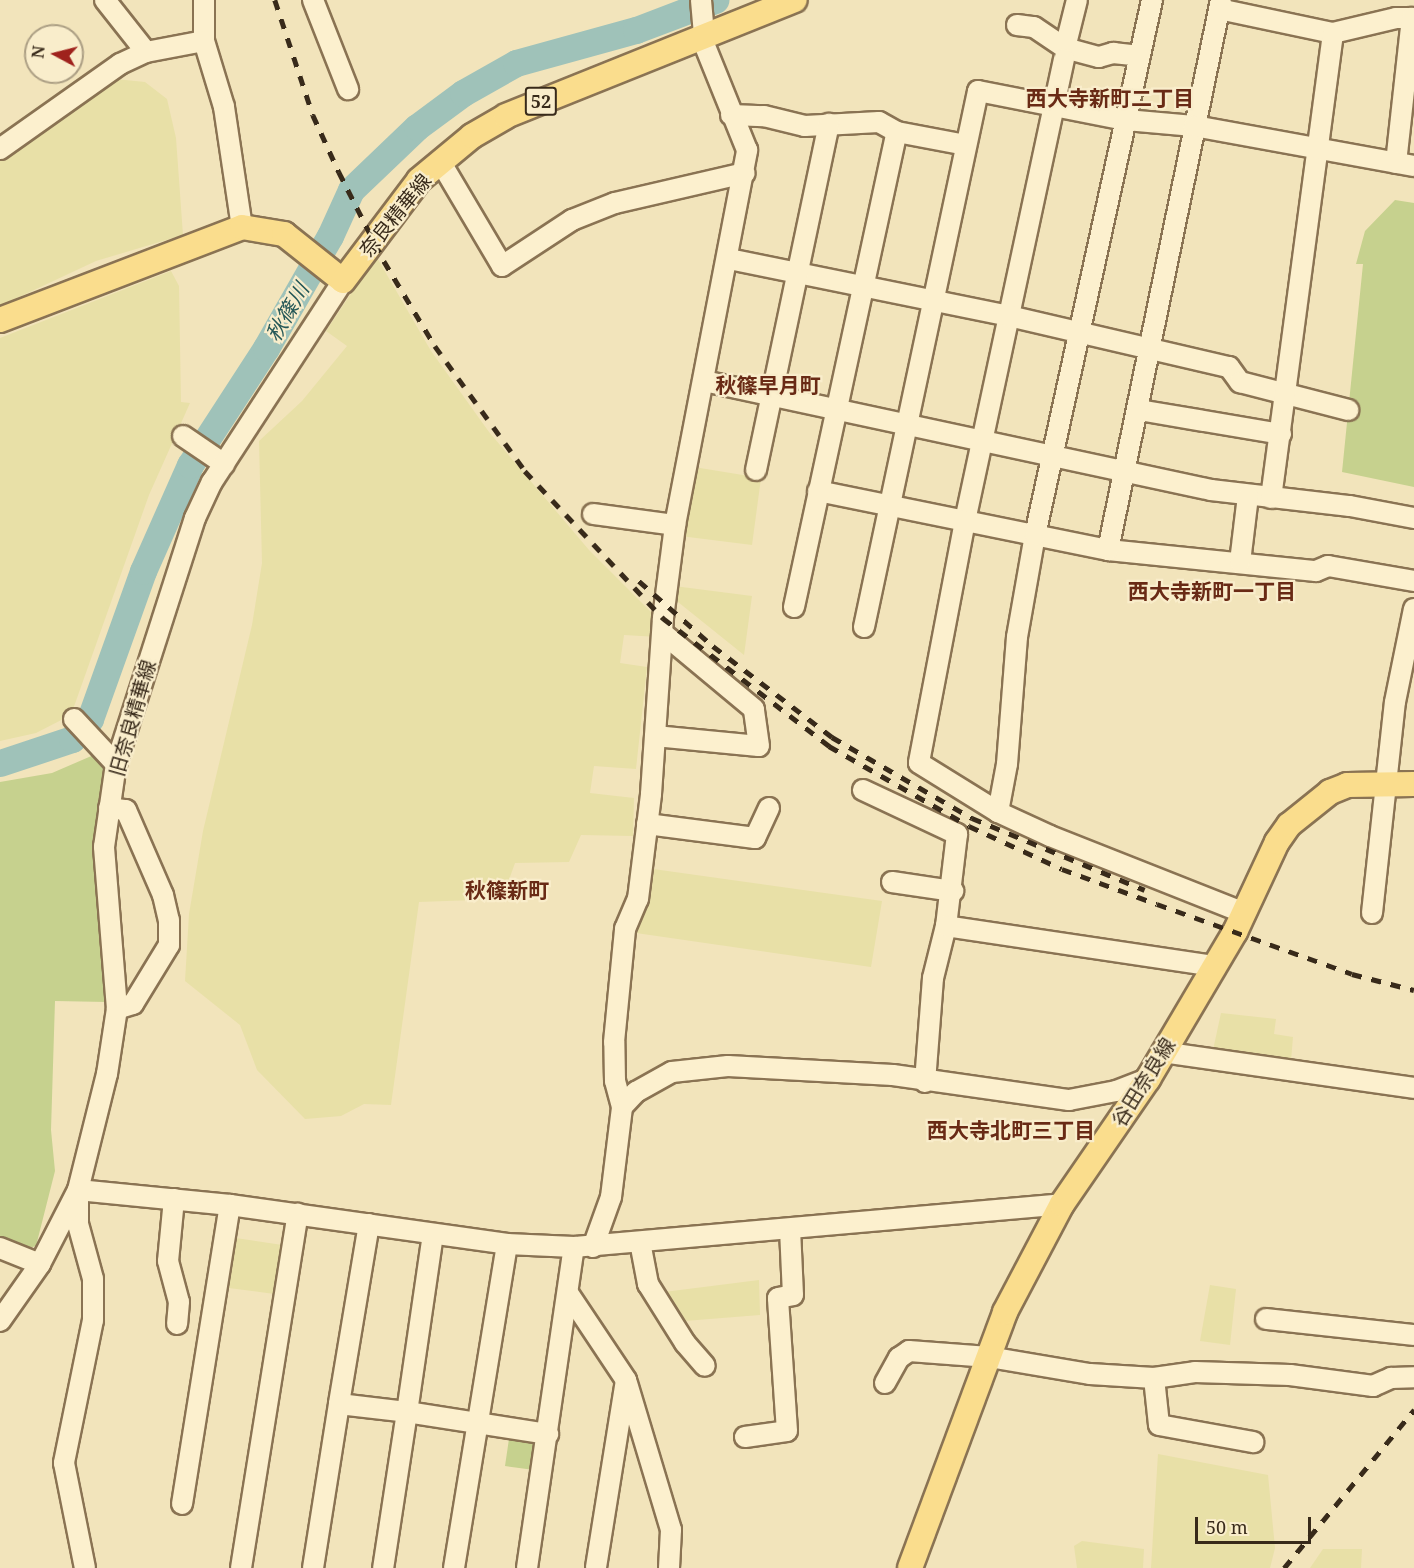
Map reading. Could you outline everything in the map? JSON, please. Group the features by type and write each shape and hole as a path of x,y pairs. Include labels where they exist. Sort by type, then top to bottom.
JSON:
{"main road":[{"name":"奈良精華線","path":"338,277 419,180 440,161 506,116 703,34 795,0"},
{"path":"0,320 242,227 284,234 338,277"},
{"name":"谷田奈良線","path":"910,1568 1005,1312 1062,1204 1148,1079 1215,966 1289,825 1330,792 1347,785 1387,782 1414,784"}],"street":[{"path":"105,0 146,52"},
{"path":"204,0 204,41 224,107 242,227"},
{"path":"313,0 348,89"},
{"path":"526,1568 568,1293 584,1247 611,1197 622,1107 615,1081 614,1042 625,929 638,899 647,824 665,635 663,618 675,525 745,173 747,150 731,115 703,34 701,0"},
{"path":"1077,0 965,521 919,763 998,812 1155,880 1242,912"},
{"path":"998,812 1007,764 1017,637 1035,536 1152,0"},
{"path":"864,627 888,505 978,91 1126,120 1194,126 1405,164 1413,18 1333,33 1220,5 1194,126 1151,351 1108,550"},
{"path":"1017,25 1034,27 1064,53 1099,57 1113,53 1140,56"},
{"path":"1271,498 1321,148 1333,33"},
{"path":"0,149 120,64 146,52 204,41"},
{"path":"731,115 764,116 805,126 879,122 897,132 966,146"},
{"path":"756,470 796,270 829,124"},
{"path":"794,607 897,132"},
{"path":"440,161 501,266 572,220 615,203 745,173"},
{"path":"729,259 796,270 864,287 1009,316 1151,351 1229,367 1240,382 1288,391 1348,410"},
{"name":"旧奈良精華線","path":"0,1321 39,1264 78,1190 107,1074 117,1009 104,847 109,808 116,764 195,518 224,464 338,277"},
{"path":"704,381 1125,472 1248,495 1350,506 1414,518"},
{"path":"1138,410 1281,434"},
{"path":"183,436 224,464"},
{"path":"818,491 1108,550 1316,570 1328,566 1414,581"},
{"path":"1240,562 1248,495"},
{"path":"593,514 675,525"},
{"path":"1372,913 1395,702 1414,609"},
{"path":"655,736 759,746 754,709 665,635"},
{"path":"74,719 116,764"},
{"path":"863,790 957,834 953,891 933,978 925,1082"},
{"path":"109,808 126,810 163,895 169,920 169,945 133,1004 117,1009"},
{"path":"647,824 755,838 769,808"},
{"path":"892,882 953,891"},
{"path":"946,926 1215,966"},
{"path":"1162,1052 1414,1088"},
{"path":"622,1107 654,1081 696,1067 893,1075 925,1082 1070,1100 1116,1091 1148,1079"},
{"path":"85,1568 64,1463 93,1320 93,1279 78,1224 78,1190 230,1205 507,1244 584,1247 1062,1204"},
{"path":"174,1199 168,1262 179,1302 177,1324"},
{"path":"182,1504 230,1205"},
{"path":"241,1568 298,1214"},
{"path":"313,1568 369,1224"},
{"path":"746,1437 787,1431 778,1298 793,1295 790,1228"},
{"path":"383,1568 433,1234"},
{"path":"640,1242 648,1284 685,1343 705,1366"},
{"path":"454,1568 507,1244"},
{"path":"0,1248 39,1264"},
{"path":"568,1293 626,1380 671,1530 669,1568"},
{"path":"1266,1319 1414,1335"},
{"path":"885,1383 899,1358 909,1351 988,1357 1090,1374 1154,1378 1196,1372 1278,1374 1372,1386 1391,1378 1414,1377"},
{"path":"1154,1378 1159,1425 1253,1442"},
{"path":"596,1568 626,1380"},
{"path":"339,1404 548,1434"}],"shaded area":[{"path":"115,79 145,82 167,99 176,138 183,235 96,261 0,306 0,150"},
{"path":"376,256 431,351 489,432 589,550 659,620 658,637 624,635 620,663 647,667 636,769 594,766 590,793 634,798 633,836 581,835 569,862 515,863 502,899 419,902 391,1105 364,1104 341,1116 305,1119 257,1070 240,1025 185,981 189,914 203,831 252,625 262,563 259,441 302,401 347,346 326,331"},
{"path":"171,271 179,286 181,402 190,403 149,495 71,715 36,733 0,741 0,338"},
{"path":"694,467 761,478 752,545 680,536"},
{"path":"674,586 752,596 744,655 673,598"},
{"path":"646,868 882,901 871,967 629,932"},
{"path":"1221,1013 1276,1019 1274,1034 1293,1037 1291,1061 1213,1050"},
{"path":"229,1237 289,1246 282,1295 221,1287"},
{"path":"759,1280 760,1315 672,1322 664,1292"},
{"path":"1210,1285 1236,1289 1230,1345 1200,1341"},
{"path":"1158,1454 1268,1475 1275,1548 1270,1568 1151,1568"},
{"path":"1082,1541 1144,1549 1143,1568 1077,1568 1074,1546"},
{"path":"1323,1549 1362,1549 1361,1568 1310,1568"}],"green space":[{"path":"1395,200 1414,203 1414,487 1342,472 1363,264 1356,264 1365,231"},
{"path":"96,754 109,763 95,858 107,1002 55,1001 51,1130 55,1171 36,1246 26,1249 0,1243 0,782 52,773"},
{"path":"510,1432 539,1436 534,1470 505,1466"}],"waterway":[{"name":"秋篠川","path":"0,763 72,739 90,719 143,571 190,465 266,348 330,236 351,190 417,127 463,93 516,63 636,30 715,0"}],"railway":[{"path":"275,0 313,115 339,172 384,261 435,346 525,471 663,618 829,746 969,826 1062,869 1352,974 1414,990"},
{"path":"639,581 713,646 832,737 972,818 1145,890"},
{"path":"1284,1568 1414,1410"}],"district":[{"name":"西大寺新町二丁目","path":"1110,98"},
{"name":"秋篠早月町","path":"768,385"},
{"name":"西大寺新町一丁目","path":"1212,591"},
{"name":"秋篠新町","path":"507,890"},
{"name":"西大寺北町三丁目","path":"1011,1130"}]}
